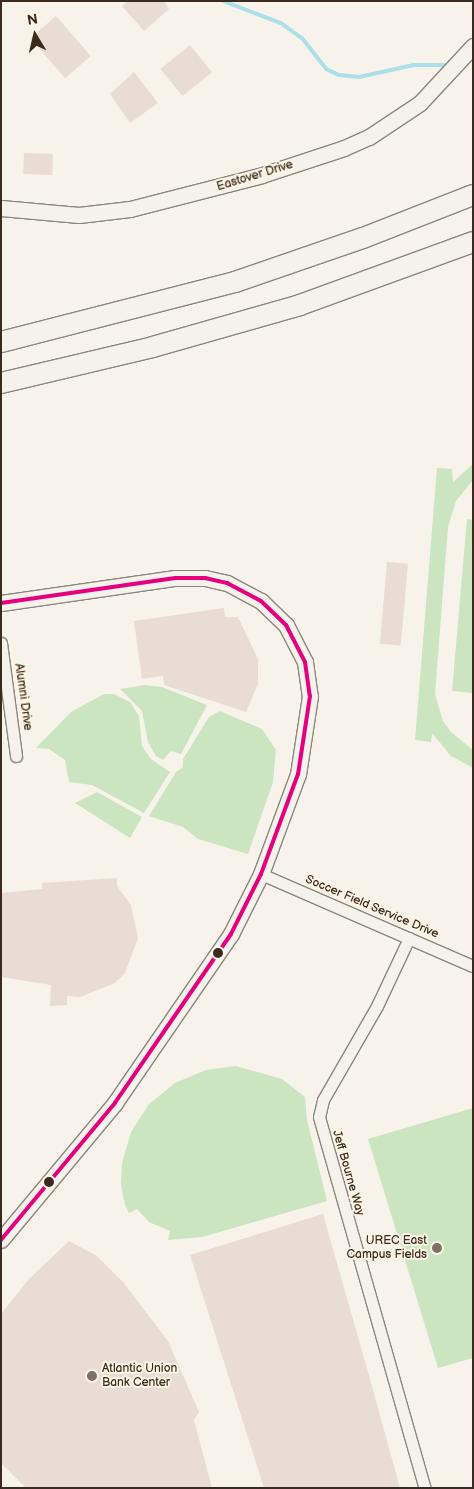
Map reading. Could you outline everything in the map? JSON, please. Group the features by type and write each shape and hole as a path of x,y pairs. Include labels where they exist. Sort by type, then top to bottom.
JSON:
{"highway":[{"path":"1,342 235,282 363,238 473,195"},
{"path":"1,383 108,359 300,306 473,242"}],"street":[{"name":"Eastover Drive","path":"1,208 79,215 130,209 253,178 344,148 369,138 420,103 473,46"},
{"path":"1,604 194,577 238,588 277,615 294,637 305,662 310,684 310,712 298,774 261,874 231,934 119,1097 58,1176 1,1240"},
{"name":"Alumni Drive","path":"1,643 16,756"},
{"name":"Soccer Field Service Drive","path":"261,874 473,966"},
{"name":"Jeff Bourne Way","path":"409,938 377,1006 323,1100 319,1117 425,1488"}],"green space":[{"path":"473,464 473,480 456,501 448,527 435,694 443,721 451,732 473,750 473,768 451,756 432,733 431,742 415,740 437,468 452,469 453,482"},
{"path":"467,519 473,520 473,693 452,691"},
{"path":"145,685 162,687 207,705 181,754 171,751 163,760 156,756 148,742 142,711 120,689"},
{"path":"104,694 114,694 130,702 139,716 142,746 151,759 170,772 144,813 92,785 69,782 65,760 49,749 36,748 71,712"},
{"path":"220,711 262,729 276,750 273,782 248,854 198,839 183,827 149,816 176,772 183,767 183,759 209,717"},
{"path":"97,792 142,817 130,838 75,803"},
{"path":"236,1066 282,1079 305,1097 307,1120 327,1201 202,1237 168,1240 170,1231 149,1222 137,1209 129,1213 125,1205 121,1185 122,1163 131,1132 149,1104 175,1083 206,1070"},
{"name":"UREC East Campus Fields","path":"473,1108 473,1358 438,1368 368,1139"}],"building":[{"path":"128,1 164,1 169,9 144,31 122,6"},
{"path":"56,16 91,56 65,78 30,38"},
{"path":"190,45 212,72 182,96 160,69"},
{"path":"134,72 158,103 130,123 110,94"},
{"path":"24,153 53,154 52,175 23,174"},
{"path":"387,562 408,564 401,646 380,644"},
{"path":"224,608 225,617 238,617 258,659 258,684 246,712 164,685 163,676 142,679 134,621"},
{"path":"117,878 117,886 131,905 138,938 125,973 115,983 80,997 67,996 67,1005 50,1006 51,985 1,977 1,893 42,889 42,883"},
{"path":"323,1214 400,1488 264,1488 190,1255"},
{"name":"Atlantic Union Bank Center","path":"69,1241 97,1256 123,1282 168,1341 199,1412 194,1420 212,1488 26,1488 1,1463 1,1314 29,1279"}],"waterway":[{"path":"223,1 281,23 302,38 326,69 339,75 359,77 414,65 444,65"}],"transit line":[{"path":"1,603 175,578 205,578 227,583 261,601 286,625 305,662 310,696 298,774 261,874 231,934 115,1103 1,1240"}],"place":[{"name":"UREC East Campus Fields","path":"437,1248"},
{"name":"Atlantic Union Bank Center","path":"92,1376"}]}
